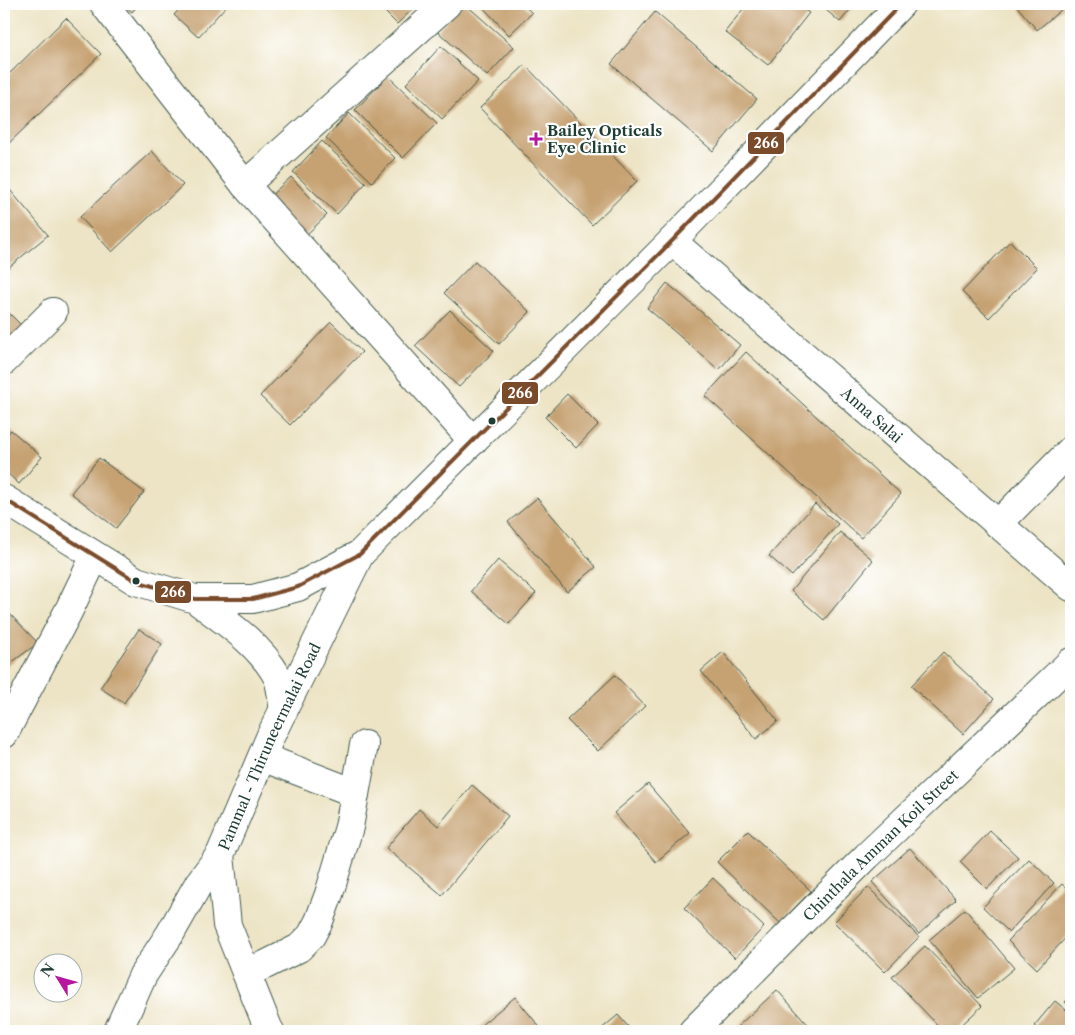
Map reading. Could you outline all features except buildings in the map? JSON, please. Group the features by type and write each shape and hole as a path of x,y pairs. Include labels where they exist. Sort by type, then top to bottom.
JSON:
{"street":[{"path":"104,4 245,184 474,441"},
{"path":"245,184 447,4"},
{"path":"4,499 136,581 196,599 253,599 280,592 298,587 360,554 672,241 901,4"},
{"name":"Anna Salai","path":"672,241 1071,587"},
{"path":"4,360 53,312"},
{"path":"998,524 1071,450"},
{"name":"Pammal - Thiruneermalai Road","path":"270,1031 227,925 220,855 262,757 360,554"},
{"path":"4,734 96,556"},
{"path":"196,599 232,627 260,653 278,677 284,710"},
{"name":"Chinthala Amman Koil Street","path":"693,1031 867,856 1071,662"},
{"path":"246,972 299,948 311,936 319,922 349,827 364,745"},
{"path":"262,757 356,793"},
{"path":"118,1031 143,976 199,883 220,855"}],"transit line":[{"name":"266","path":"4,499 136,581 195,599 253,599 298,587 360,554 672,241 901,4"}],"place":[{"name":"Bailey Opticals Eye Clinic","path":"536,139"}]}
